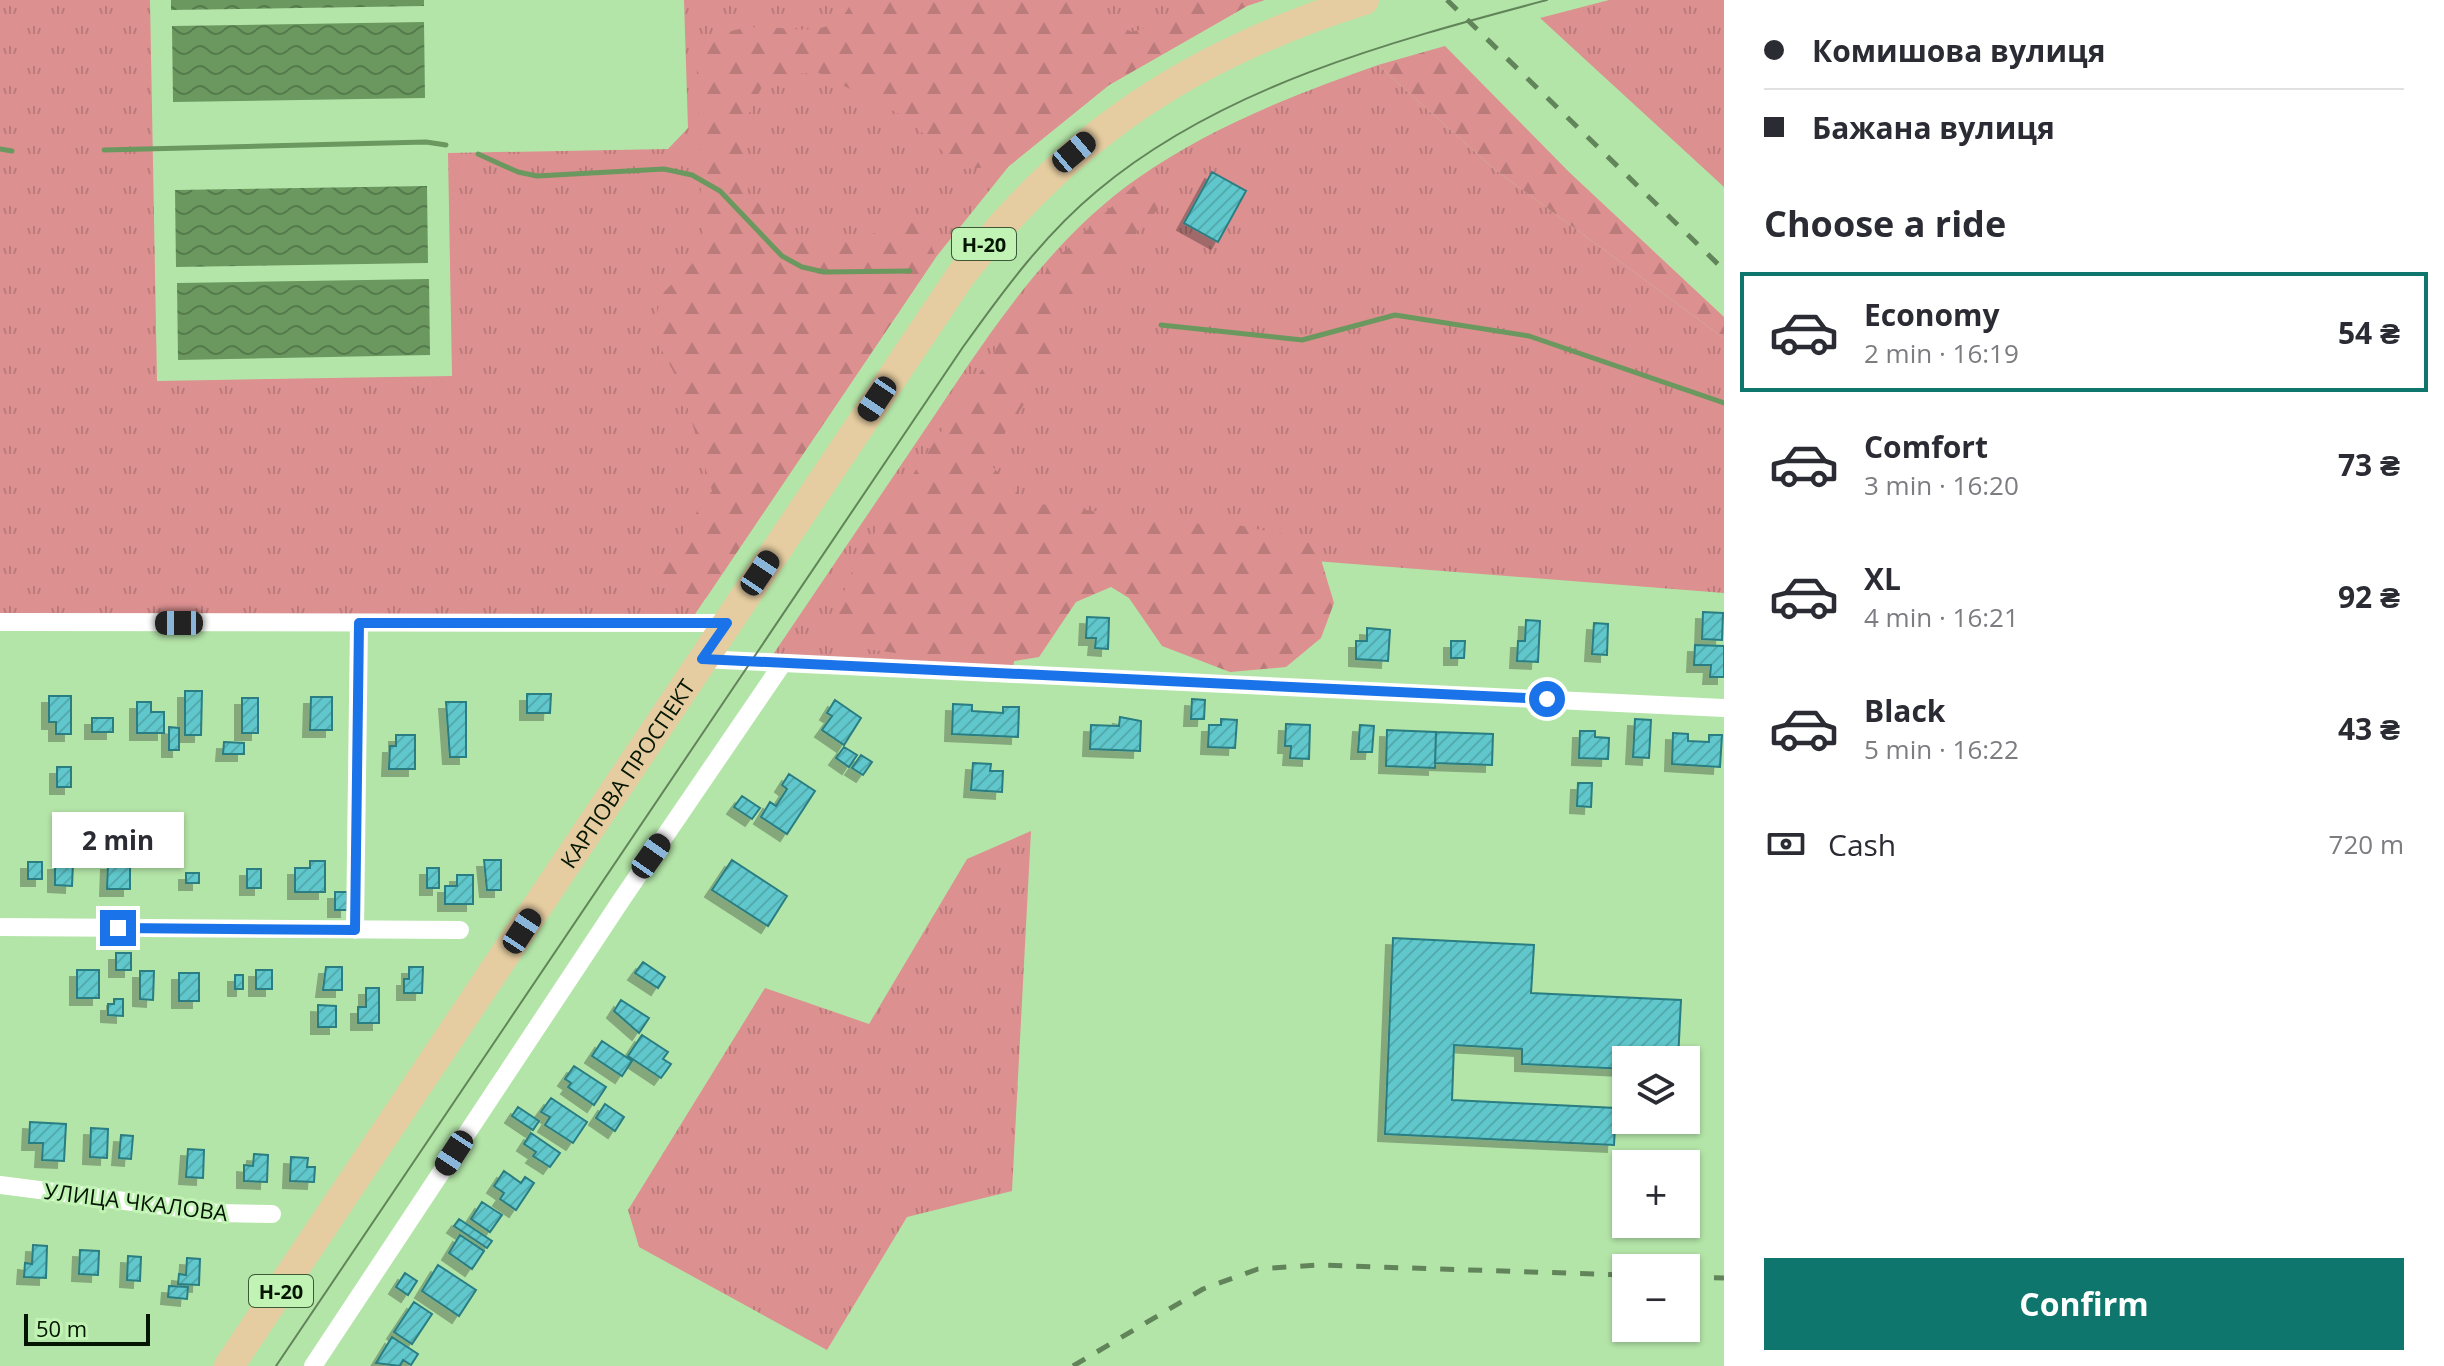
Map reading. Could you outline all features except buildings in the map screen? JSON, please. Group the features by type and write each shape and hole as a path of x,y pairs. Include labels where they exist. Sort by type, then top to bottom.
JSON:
{"main road":[{"name":"КАРПОВА ПРОСПЕКТ","path":"229,1366 961,275 1008,216 1058,165 1143,101 1258,39 1364,0"}],"street":[{"path":"0,622 727,623"},
{"path":"355,930 359,623"},
{"path":"702,659 1724,708"},
{"path":"322,1363 622,899 783,663"},
{"path":"0,927 460,930"},
{"name":"УЛИЦА ЧКАЛОВА","path":"0,1185 218,1213 272,1214"}],"green space":[{"path":"0,0 150,0 157,381 452,376 448,153 668,149 688,128 684,0 1265,0 1247,6 1109,85 1009,166 936,257 689,623 0,622"},
{"path":"852,0 1081,0 1084,9 1132,32 1176,19 1195,0 1248,0 1247,6 1109,85 1009,166 962,169 905,117 817,72 767,77 743,125 748,194 803,242 872,234 908,220 926,233 936,257 706,598 655,586 686,527 712,491 682,388 653,333 661,295 703,253 696,45 745,28 820,28 844,14"},
{"path":"1609,0 1724,0 1724,187 1540,18"},
{"path":"1445,46 1569,172 1724,317 1724,338 1494,169 1378,65"},
{"path":"1378,65 1494,169 1724,338 1724,593 1034,539 1012,674 768,662 994,328 1019,294 1074,232 1138,178 1224,127"},
{"path":"1140,180 1162,205 1137,232 1115,268 1051,328 1056,356 1005,433 990,464 1026,502 1184,523 1237,525 1287,535 1317,546 1334,603 1321,638 1286,667 1230,672 1162,646 1129,598 1111,587 1076,602 1039,657 1009,662 852,647 830,628 856,561 1052,263"},
{"path":"1031,831 1012,1191 907,1217 827,1350 639,1247 628,1210 765,988 869,1024 967,859"}],"water":[{"path":"171,0 424,0 424,6 171,10"},
{"path":"424,22 425,98 173,102 172,26"},
{"path":"427,186 428,263 176,267 175,190"},
{"path":"429,279 430,355 178,360 177,283"}],"waterway":[{"path":"104,150 426,142 446,145"},
{"path":"0,149 12,151"},
{"path":"478,154 518,172 537,176 664,169 692,175 720,191 782,256 802,267 824,272 910,271"},
{"path":"1161,325 1302,340 1395,315 1529,336 1724,403"}],"tram line":[{"path":"276,1366 963,347 1009,285 1059,226 1097,191 1146,154 1254,95 1370,51 1547,0"}],"railway":[{"path":"1447,0 1724,270"},
{"path":"1073,1366 1203,1289 1258,1269 1317,1265 1612,1275"},
{"path":"1700,1277 1724,1278"}],"route":[{"path":"118,928 355,930 359,623 727,623 702,659 1547,699"}]}
